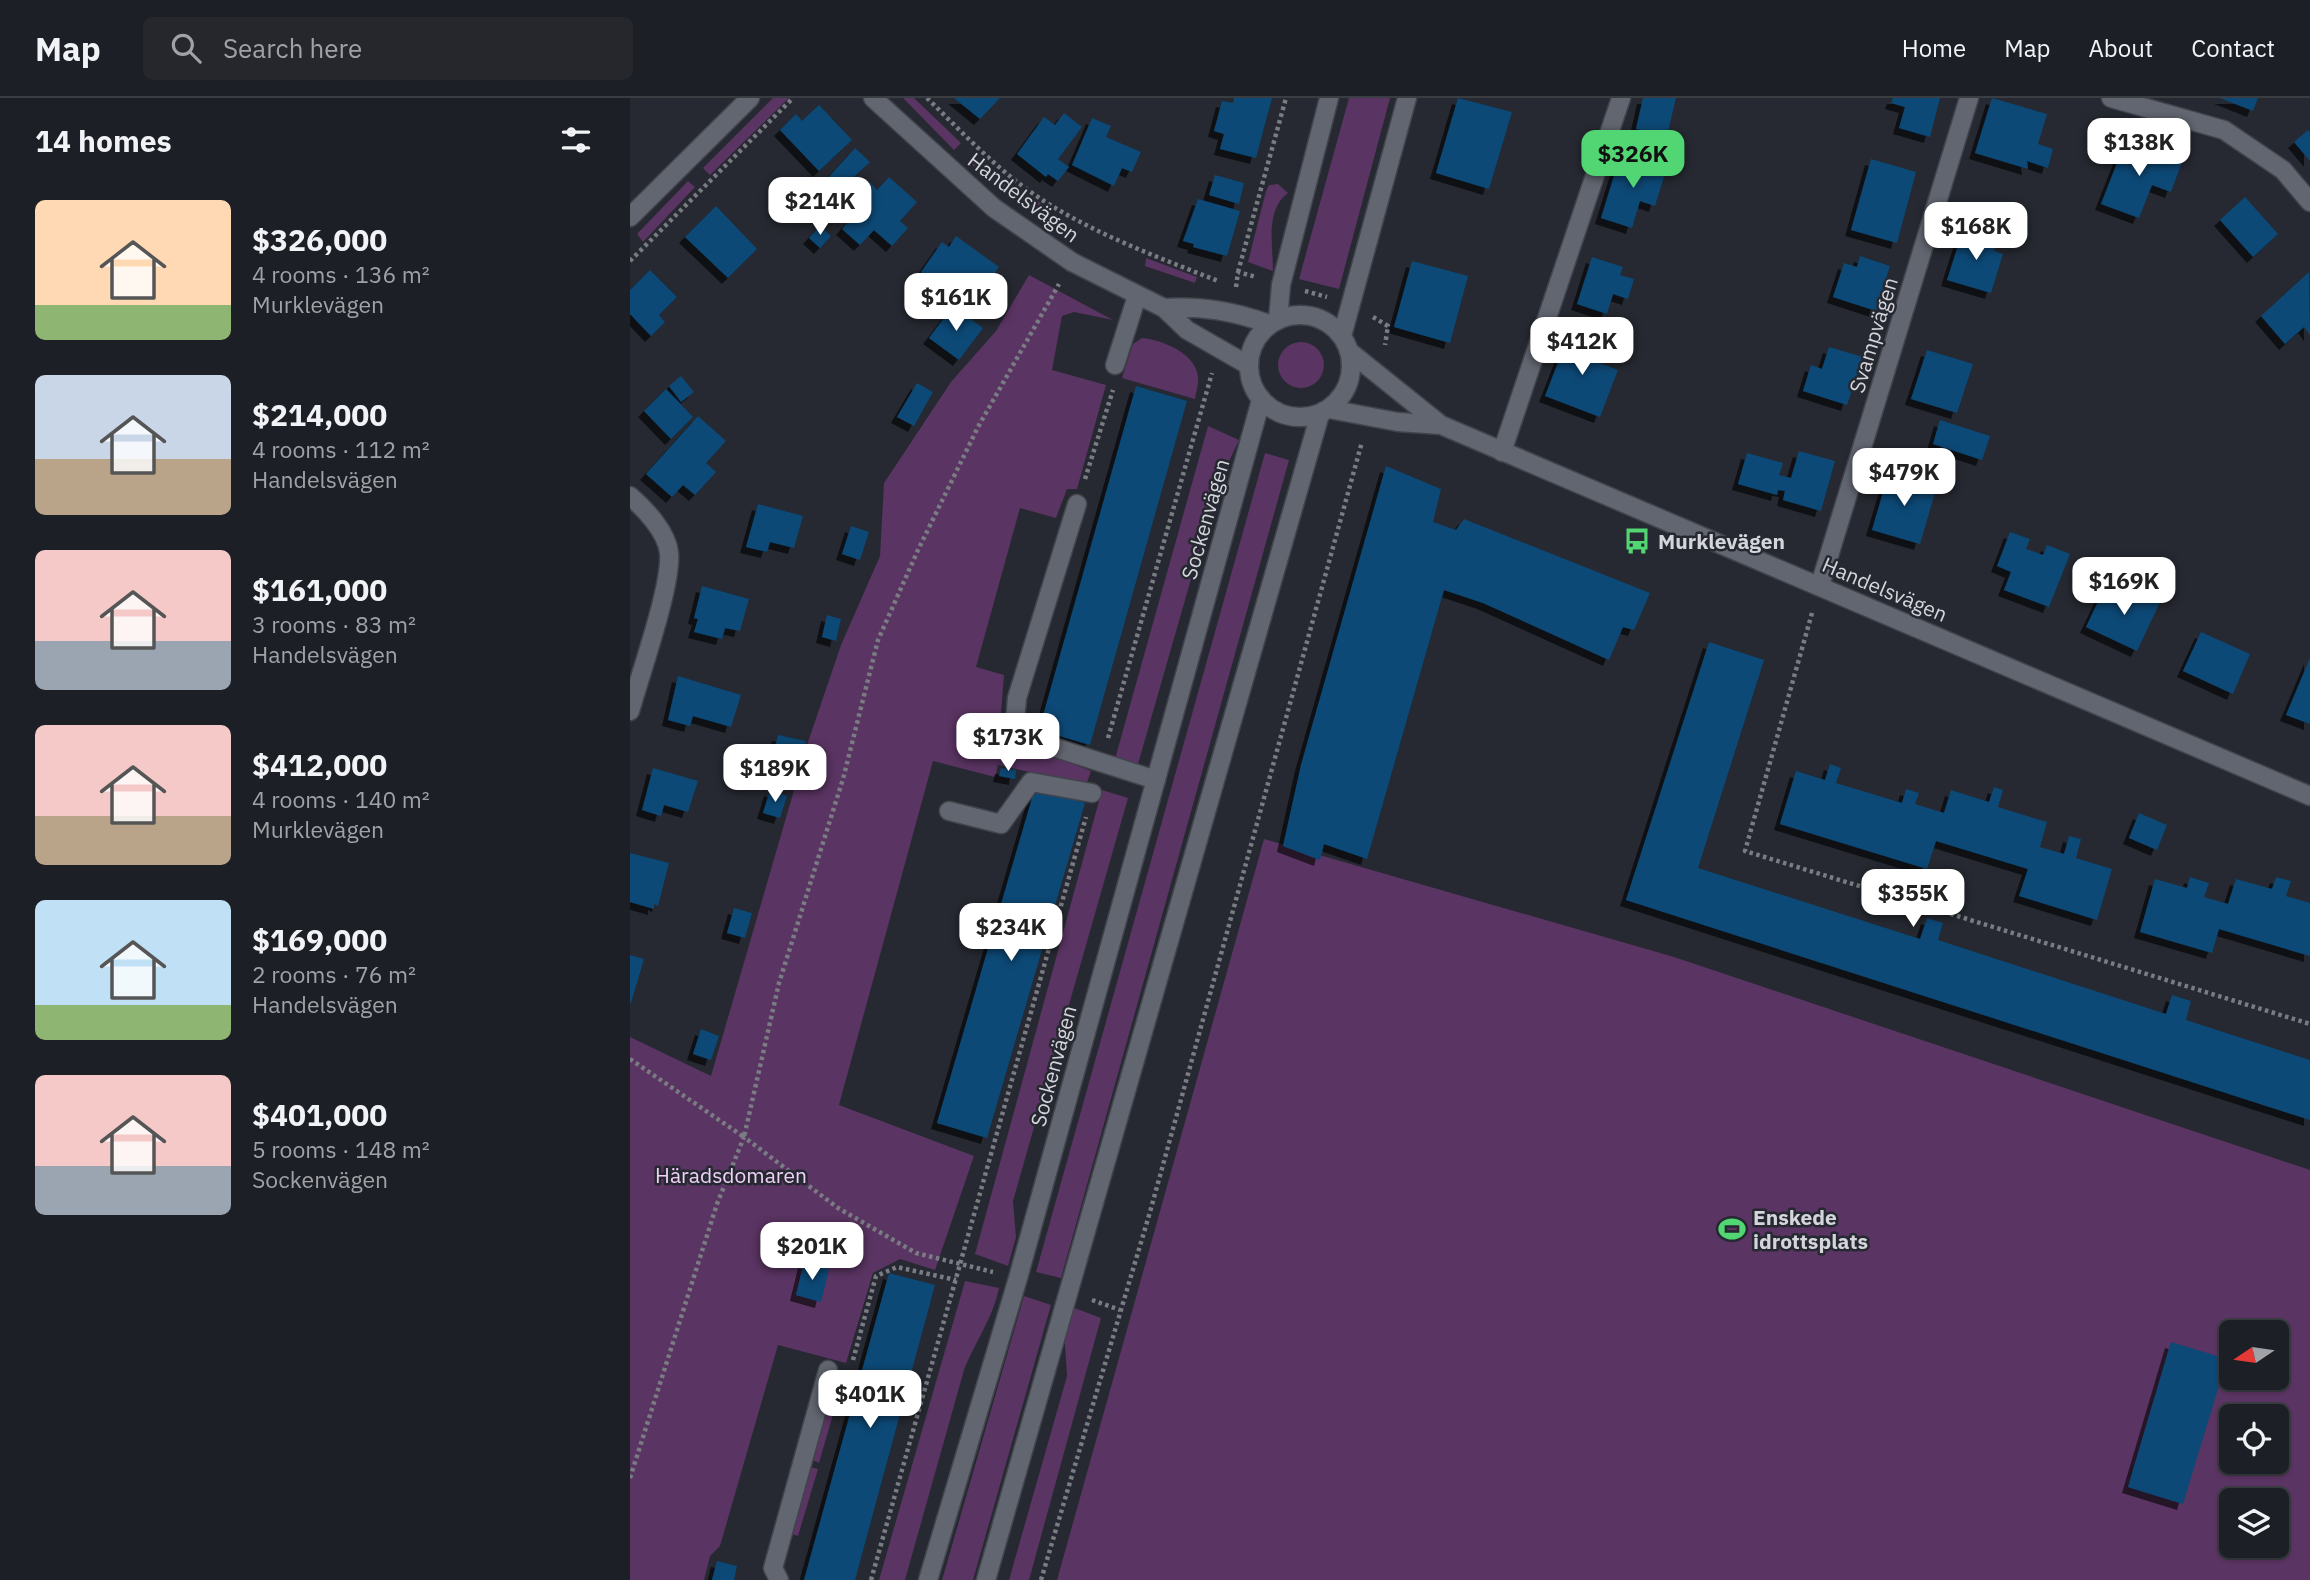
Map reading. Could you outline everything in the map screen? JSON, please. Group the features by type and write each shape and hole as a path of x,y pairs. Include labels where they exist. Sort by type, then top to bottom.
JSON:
{"street":[{"path":"630,217 750,98"},
{"name":"Handelsvägen","path":"873,98 994,208 1072,262 1164,308 1187,330 1248,365"},
{"path":"1329,98 1273,322 1251,350 1248,365 1251,384 1261,400 1288,416 1304,418 1325,411 1344,393 1351,373 1346,344 1350,303 1407,98"},
{"path":"1503,452 1621,98"},
{"name":"Svampvägen","path":"1819,585 1969,98"},
{"path":"2111,98 2224,130 2283,170 2310,202"},
{"path":"1115,365 1137,296"},
{"name":"Handelsvägen","path":"1164,308 1193,306 1231,310 1273,322"},
{"path":"1273,322 1291,315 1313,316 1332,326 1346,344"},
{"name":"Handelsvägen","path":"1346,344 1380,376 1441,425 2310,796"},
{"name":"Sockenvägen","path":"928,1580 1018,1278 1261,400"},
{"path":"986,1580 1066,1292 1325,411"},
{"name":"Handelsvägen","path":"1325,411 1370,415 1398,422 1441,425"},
{"path":"630,496 655,522 669,552 665,586 630,710"},
{"path":"1077,504 1017,698 1015,721 1026,738 1156,780"},
{"path":"949,811 1001,824 1031,782 1092,793"},
{"path":"779,1580 773,1568 828,1370"}],"path":[{"path":"630,261 793,98"},
{"path":"928,98 984,153 1044,201 1135,247 1236,288"},
{"path":"1231,310 1238,272 1286,98"},
{"path":"630,1478 718,1204 744,1137 779,983 843,779 878,640 978,427 1072,262"},
{"path":"1238,272 1350,303 1388,326 1380,376"},
{"path":"1101,763 1219,348"},
{"path":"1077,504 1114,388 1115,365"},
{"path":"1041,1580 1120,1310 1370,415"},
{"path":"1819,585 1745,851 2310,1024"},
{"path":"871,1580 1092,793"},
{"path":"630,1059 744,1137 838,1208 916,1254 1018,1278"},
{"path":"1066,1292 1120,1310"}],"green space":[{"path":"773,98 789,98 710,175 703,168"},
{"path":"903,98 914,98 961,143 954,150"},
{"path":"1349,98 1390,98 1339,289 1299,279"},
{"path":"976,159 1046,207 1040,215 972,165"},
{"path":"688,181 695,187 643,242 637,234"},
{"path":"1278,184 1288,193 1281,200 1273,218 1273,271 1248,262 1266,191 1269,185"},
{"path":"1146,258 1197,277 1195,283 1145,266"},
{"name":"Häradsdomaren","path":"1029,275 1113,320 1074,312 1062,316 1052,370 1106,385 1077,489 1067,489 1056,518 1020,508 976,667 1004,675 1001,713 1013,741 1091,771 1086,785 998,765 995,777 933,761 839,1105 974,1156 935,1270 900,1259 873,1273 846,1363 778,1345 720,1546 710,1556 704,1580 630,1580 630,1037 711,1076 808,742 841,645 880,556 884,483 951,382 996,331"},
{"path":"1142,338 1177,349 1191,361 1198,377 1195,399 1122,378 1133,344"},
{"path":"1301,342 1318,348 1324,365 1318,382 1301,388 1284,382 1278,365 1284,348"},
{"path":"1208,426 1239,440 1218,485 1138,764 1115,759"},
{"path":"1265,453 1289,460 1061,1278 1036,1272"},
{"path":"1102,790 1128,798 1013,1201 1016,1237 1008,1266 975,1254"},
{"name":"Enskede idrottsplats","path":"1264,839 1674,957 2310,1170 2310,1580 1057,1580"},
{"path":"965,1281 999,1288 996,1299 964,1370 905,1580 879,1580"},
{"path":"1024,1296 1051,1305 973,1580 942,1580"},
{"path":"1072,1307 1101,1318 1029,1580 1009,1580 1067,1376 1064,1329"},
{"path":"832,1392 839,1394 819,1463 813,1460"},
{"path":"810,1467 818,1469 798,1536 791,1534"}],"building":[{"path":"954,98 1000,98 980,119"},
{"path":"1234,98 1272,98 1256,158 1220,149 1224,134 1214,131 1222,101 1233,103"},
{"path":"1458,98 1512,112 1489,189 1436,173"},
{"path":"1643,98 1676,98 1667,136 1636,129"},
{"path":"1893,98 1940,98 1930,137 1899,128 1905,107 1891,103"},
{"path":"1992,98 2047,114 2038,144 2053,149 2048,168 2027,161 2028,169 1975,153"},
{"path":"2220,98 2258,98 2253,111"},
{"path":"819,105 852,140 819,171 780,130 796,114 802,121"},
{"path":"1064,113 1082,127 1058,159 1069,167 1058,181 1048,174 1046,177 1017,154 1044,117 1055,125"},
{"path":"1092,118 1111,126 1106,137 1141,152 1132,172 1122,168 1114,186 1072,165"},
{"path":"2308,130 2310,132 2310,161 2294,142"},
{"path":"2126,140 2182,162 2171,192 2152,185 2139,218 2101,204"},
{"path":"855,148 870,162 840,190 828,178"},
{"path":"1626,154 1667,167 1655,206 1640,201 1632,228 1601,218 1617,166 1622,167"},
{"path":"1871,159 1916,172 1897,243 1851,230"},
{"path":"1215,175 1244,183 1239,204 1209,195"},
{"path":"889,177 917,202 900,221 908,228 892,246 874,230 860,245 842,229 852,217 845,210 870,182 877,190"},
{"path":"2245,197 2278,234 2253,257 2220,220"},
{"path":"1198,199 1240,211 1227,256 1193,247 1194,244 1183,241"},
{"path":"716,206 757,249 728,278 685,237"},
{"path":"820,226 831,236 820,248 809,238"},
{"path":"1963,230 1997,241 1994,251 2003,254 1991,293 1947,280"},
{"path":"956,236 999,267 971,307 921,272 942,242 949,247"},
{"path":"1860,256 1890,266 1876,311 1833,297 1844,263 1857,267"},
{"path":"1592,257 1623,267 1620,275 1634,279 1628,299 1613,294 1607,314 1577,304"},
{"path":"1412,261 1468,276 1450,343 1394,327"},
{"path":"650,270 677,297 659,315 665,322 651,336 630,314 630,290"},
{"path":"2309,272 2310,335 2304,327 2285,344 2261,316"},
{"path":"953,306 983,328 959,360 929,338"},
{"path":"1570,332 1603,345 1597,362 1618,370 1600,417 1545,396"},
{"path":"1829,347 1863,357 1847,405 1803,391 1811,365 1822,369"},
{"path":"1927,350 1973,364 1957,413 1911,399"},
{"path":"681,376 694,392 681,402 669,386"},
{"path":"917,383 933,392 914,426 897,417"},
{"path":"1136,386 1187,401 1090,745 1039,730"},
{"path":"666,389 693,417 671,439 644,411"},
{"path":"698,416 726,441 706,463 716,472 695,495 683,485 672,497 646,474"},
{"path":"1940,420 1990,436 1982,460 1933,444"},
{"path":"1799,451 1835,461 1821,511 1783,500 1785,491 1778,490 1777,495 1738,484 1747,453 1783,463 1779,475 1791,478"},
{"path":"1386,466 1441,489 1433,522 1456,530 1464,519 1650,593 1634,630 1623,627 1609,660 1483,603 1444,590 1367,859 1324,844 1320,860 1283,846 1301,765"},
{"path":"1889,472 1937,486 1920,544 1872,530"},
{"path":"758,504 803,516 794,548 770,542 767,552 746,547"},
{"path":"851,526 869,532 860,560 842,554"},
{"path":"2010,532 2030,539 2026,549 2043,555 2047,545 2070,554 2049,607 2004,590 2011,572 1997,566"},
{"path":"702,586 749,599 740,631 725,628 722,639 694,632 698,619 694,618"},
{"path":"2131,587 2161,600 2137,651 2086,627 2104,589 2125,599"},
{"path":"827,615 841,619 836,641 822,637"},
{"path":"2201,632 2250,654 2233,694 2183,671"},
{"path":"1709,642 1764,660 1698,868 1920,939 1927,918 1943,923 1938,940 2166,1014 2172,995 2191,1001 2186,1020 2310,1060 2310,1120 1626,900"},
{"path":"2310,658 2310,724 2286,715"},
{"path":"678,676 741,695 731,727 693,716 690,726 668,720"},
{"path":"778,735 806,741 802,758 774,751"},
{"path":"1830,764 1841,768 1836,783 1902,803 1906,789 1919,793 1915,804 1944,813 1951,790 1989,802 1994,787 2003,790 1998,807 2047,822 2040,847 2064,854 2069,836 2081,839 2076,858 2112,869 2097,920 2019,896 2028,869 1936,841 1927,869 1780,824 1796,771 1825,780"},
{"path":"653,768 698,781 688,812 664,805 661,816 642,810"},
{"path":"1001,768 1016,770 1015,779 999,776"},
{"path":"1035,788 1085,803 987,1138 937,1123"},
{"path":"770,790 787,796 780,818 763,813"},
{"path":"2139,813 2167,825 2157,850 2129,838"},
{"path":"630,853 669,863 658,906 654,904 654,909 630,902"},
{"path":"2190,877 2209,883 2204,897 2228,904 2236,879 2272,889 2276,877 2291,881 2286,896 2310,903 2310,956 2219,929 2212,953 2140,932 2155,879 2187,888"},
{"path":"734,908 752,913 745,938 727,933"},
{"path":"630,955 644,959 631,1003 630,1003"},
{"path":"701,1029 719,1036 711,1060 693,1054"},
{"path":"804,1262 829,1269 821,1302 796,1295"},
{"path":"889,1273 935,1285 855,1580 804,1580"},
{"path":"2171,1342 2219,1357 2219,1385 2183,1504 2128,1487"},
{"path":"717,1561 737,1566 734,1580 712,1580"}],"place":[{"name":"Murklevägen","path":"1637,541"},
{"name":"Enskede idrottsplats","path":"1732,1229"}]}
